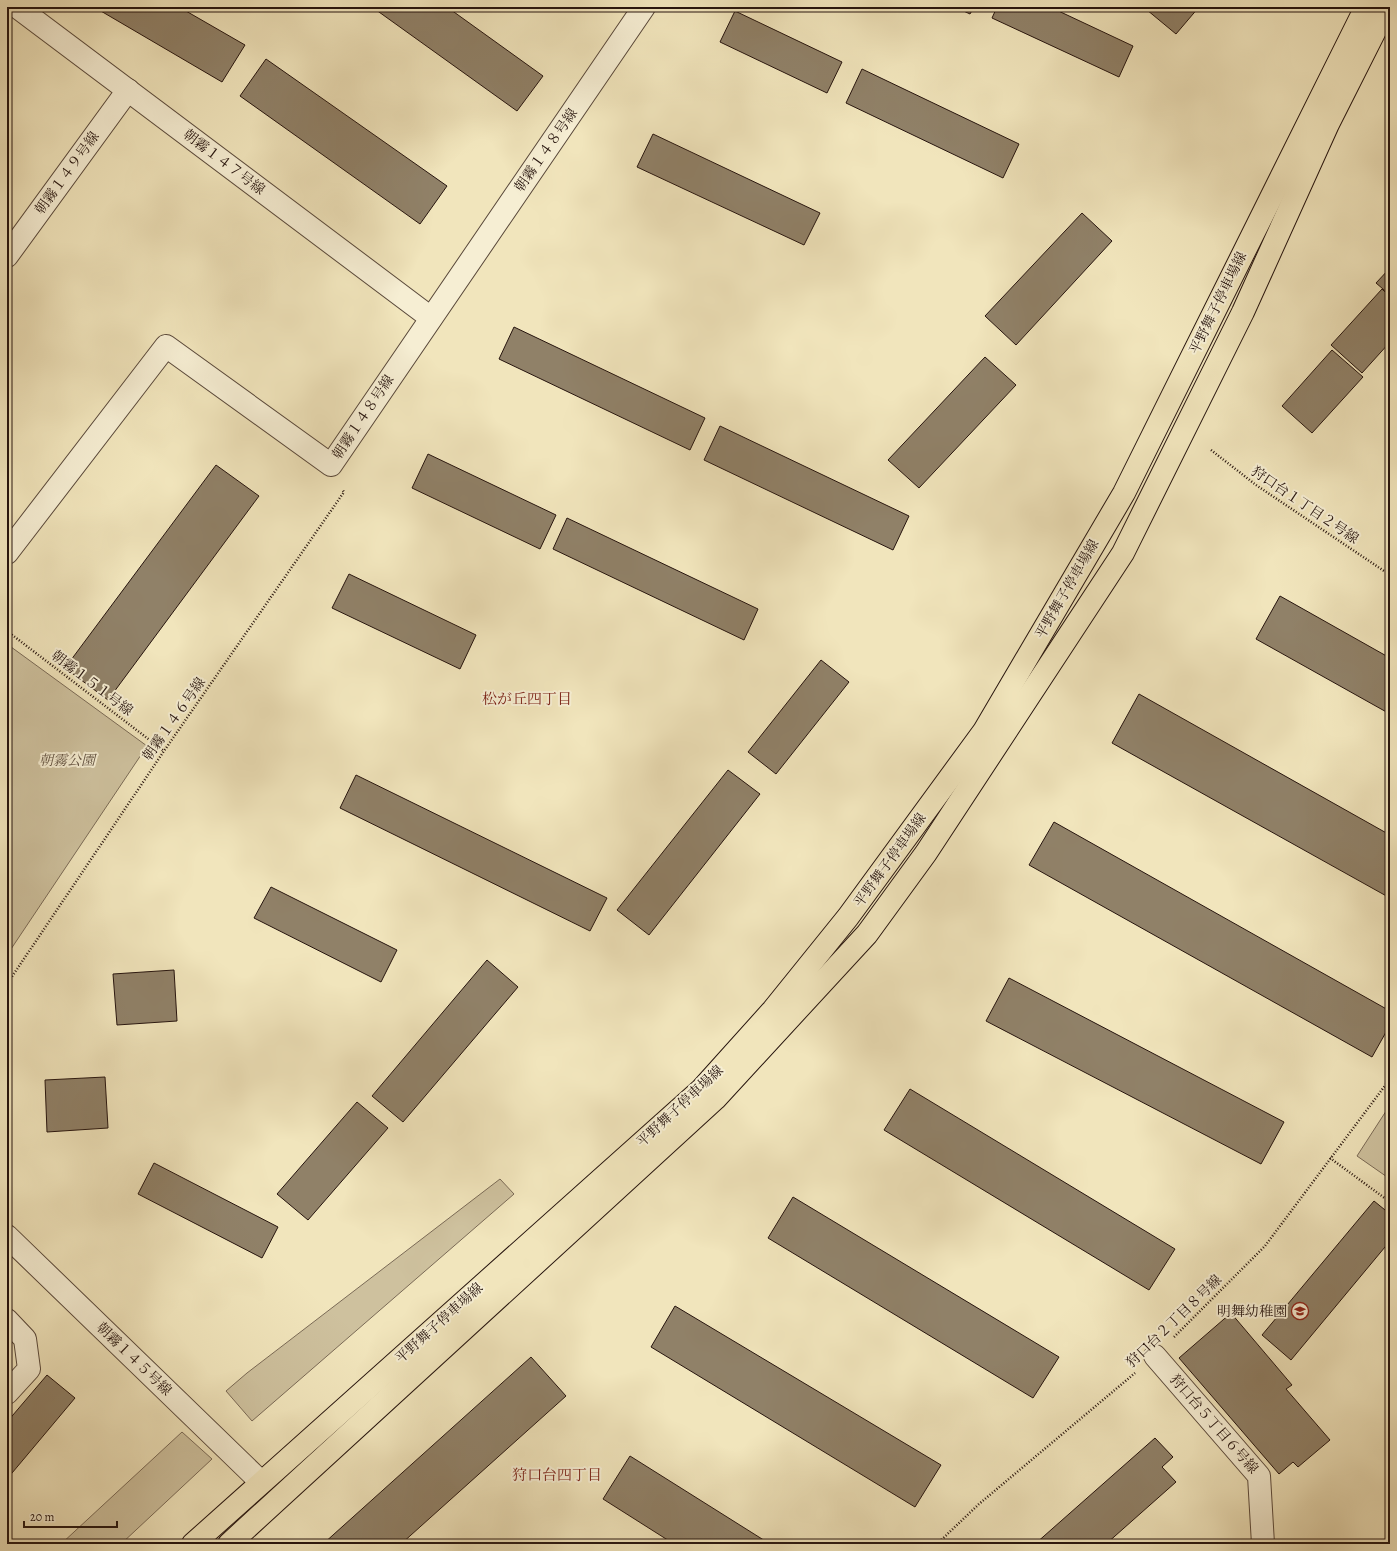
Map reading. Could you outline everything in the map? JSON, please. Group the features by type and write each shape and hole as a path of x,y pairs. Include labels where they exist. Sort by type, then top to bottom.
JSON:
{"main road":[{"name":"平野舞子停車場線","path":"194,1544 261,1482 701,1090 773,1010 848,917 984,731 1124,493 1366,7"},
{"name":"平野舞子停車場線","path":"229,1544 715,1099 867,934 926,854 1124,553 1243,312 1328,124 1387,7"}],"street":[{"name":"朝霧１４７号線","path":"17,7 431,318"},
{"name":"朝霧１４８号線","path":"7,553 166,346 330,465 644,7"},
{"name":"朝霧１４９号線","path":"7,256 128,90"},
{"name":"朝霧１４５号線","path":"7,1236 261,1482"},
{"path":"7,1320 25,1339 29,1369 7,1393"},
{"name":"狩口台５丁目６号線","path":"1155,1356 1259,1476 1263,1544"}],"path":[{"name":"狩口台１丁目２号線","path":"1211,450 1256,485 1390,575"},
{"name":"朝霧１４６号線","path":"7,984 164,751 344,492 330,465"},
{"name":"朝霧１５１号線","path":"7,631 164,751"},
{"name":"狩口台２丁目８号線","path":"937,1544 979,1504 1155,1356 1265,1246 1390,1079"},
{"path":"1330,1158 1390,1202"}],"green space":[{"name":"朝霧公園","path":"7,644 147,746 7,955"},
{"path":"1390,1105 1390,1179 1357,1156"},
{"path":"500,1179 514,1194 252,1421 226,1391 247,1373"},
{"path":"182,1432 212,1459 121,1544 61,1544"}],"building":[{"path":"94,7 179,7 245,45 222,82"},
{"path":"372,7 447,7 543,76 517,111"},
{"path":"955,7 974,7 970,14"},
{"path":"997,7 1050,7 1133,46 1119,77 992,18"},
{"path":"1150,7 1199,7 1176,34 1147,10"},
{"path":"735,11 842,62 827,93 720,42"},
{"path":"266,59 447,186 420,224 240,96"},
{"path":"862,69 1019,144 1003,178 846,103"},
{"path":"653,134 820,213 804,245 637,167"},
{"path":"1082,213 1112,241 1016,345 985,316"},
{"path":"1390,268 1390,295 1376,283"},
{"path":"1382,289 1390,297 1390,342 1362,373 1331,345"},
{"path":"514,327 705,418 690,450 499,359"},
{"path":"1332,350 1363,377 1312,433 1282,406"},
{"path":"985,357 1016,385 919,488 888,460"},
{"path":"720,426 909,516 893,550 704,460"},
{"path":"428,454 556,515 540,549 412,488"},
{"path":"216,465 259,496 108,700 65,668"},
{"path":"567,518 758,609 744,640 553,549"},
{"path":"349,574 476,635 460,669 332,608"},
{"path":"1280,596 1390,658 1390,714 1256,639"},
{"path":"821,660 849,682 776,774 748,752"},
{"path":"1139,694 1390,835 1390,898 1112,743"},
{"path":"728,770 760,794 649,935 617,910"},
{"path":"356,775 607,898 590,931 340,808"},
{"path":"1054,822 1390,1011 1390,1025 1372,1057 1029,865"},
{"path":"271,887 397,950 381,982 254,918"},
{"path":"487,960 518,987 403,1122 372,1096"},
{"path":"174,970 177,1021 117,1025 113,974"},
{"path":"1009,978 1284,1122 1261,1164 986,1021"},
{"path":"105,1077 108,1128 47,1132 45,1080"},
{"path":"910,1089 1175,1249 1149,1290 884,1130"},
{"path":"357,1102 388,1128 308,1220 277,1194"},
{"path":"154,1163 278,1227 262,1258 138,1194"},
{"path":"793,1197 1059,1357 1033,1398 768,1238"},
{"path":"1374,1201 1390,1214 1390,1241 1291,1360 1262,1335"},
{"path":"675,1306 941,1465 915,1507 651,1347"},
{"path":"1231,1313 1292,1385 1286,1389 1330,1440 1298,1467 1293,1462 1279,1474 1179,1358"},
{"path":"531,1357 566,1396 401,1544 323,1544"},
{"path":"47,1375 75,1398 7,1479 7,1422"},
{"path":"1155,1438 1173,1457 1162,1467 1176,1482 1106,1544 1035,1544"},
{"path":"630,1456 770,1544 674,1544 603,1499"}],"place":[{"name":"明舞幼稚園","path":"1300,1311"}],"district":[{"name":"松が丘四丁目","path":"527,699"},
{"name":"狩口台四丁目","path":"557,1475"}]}
